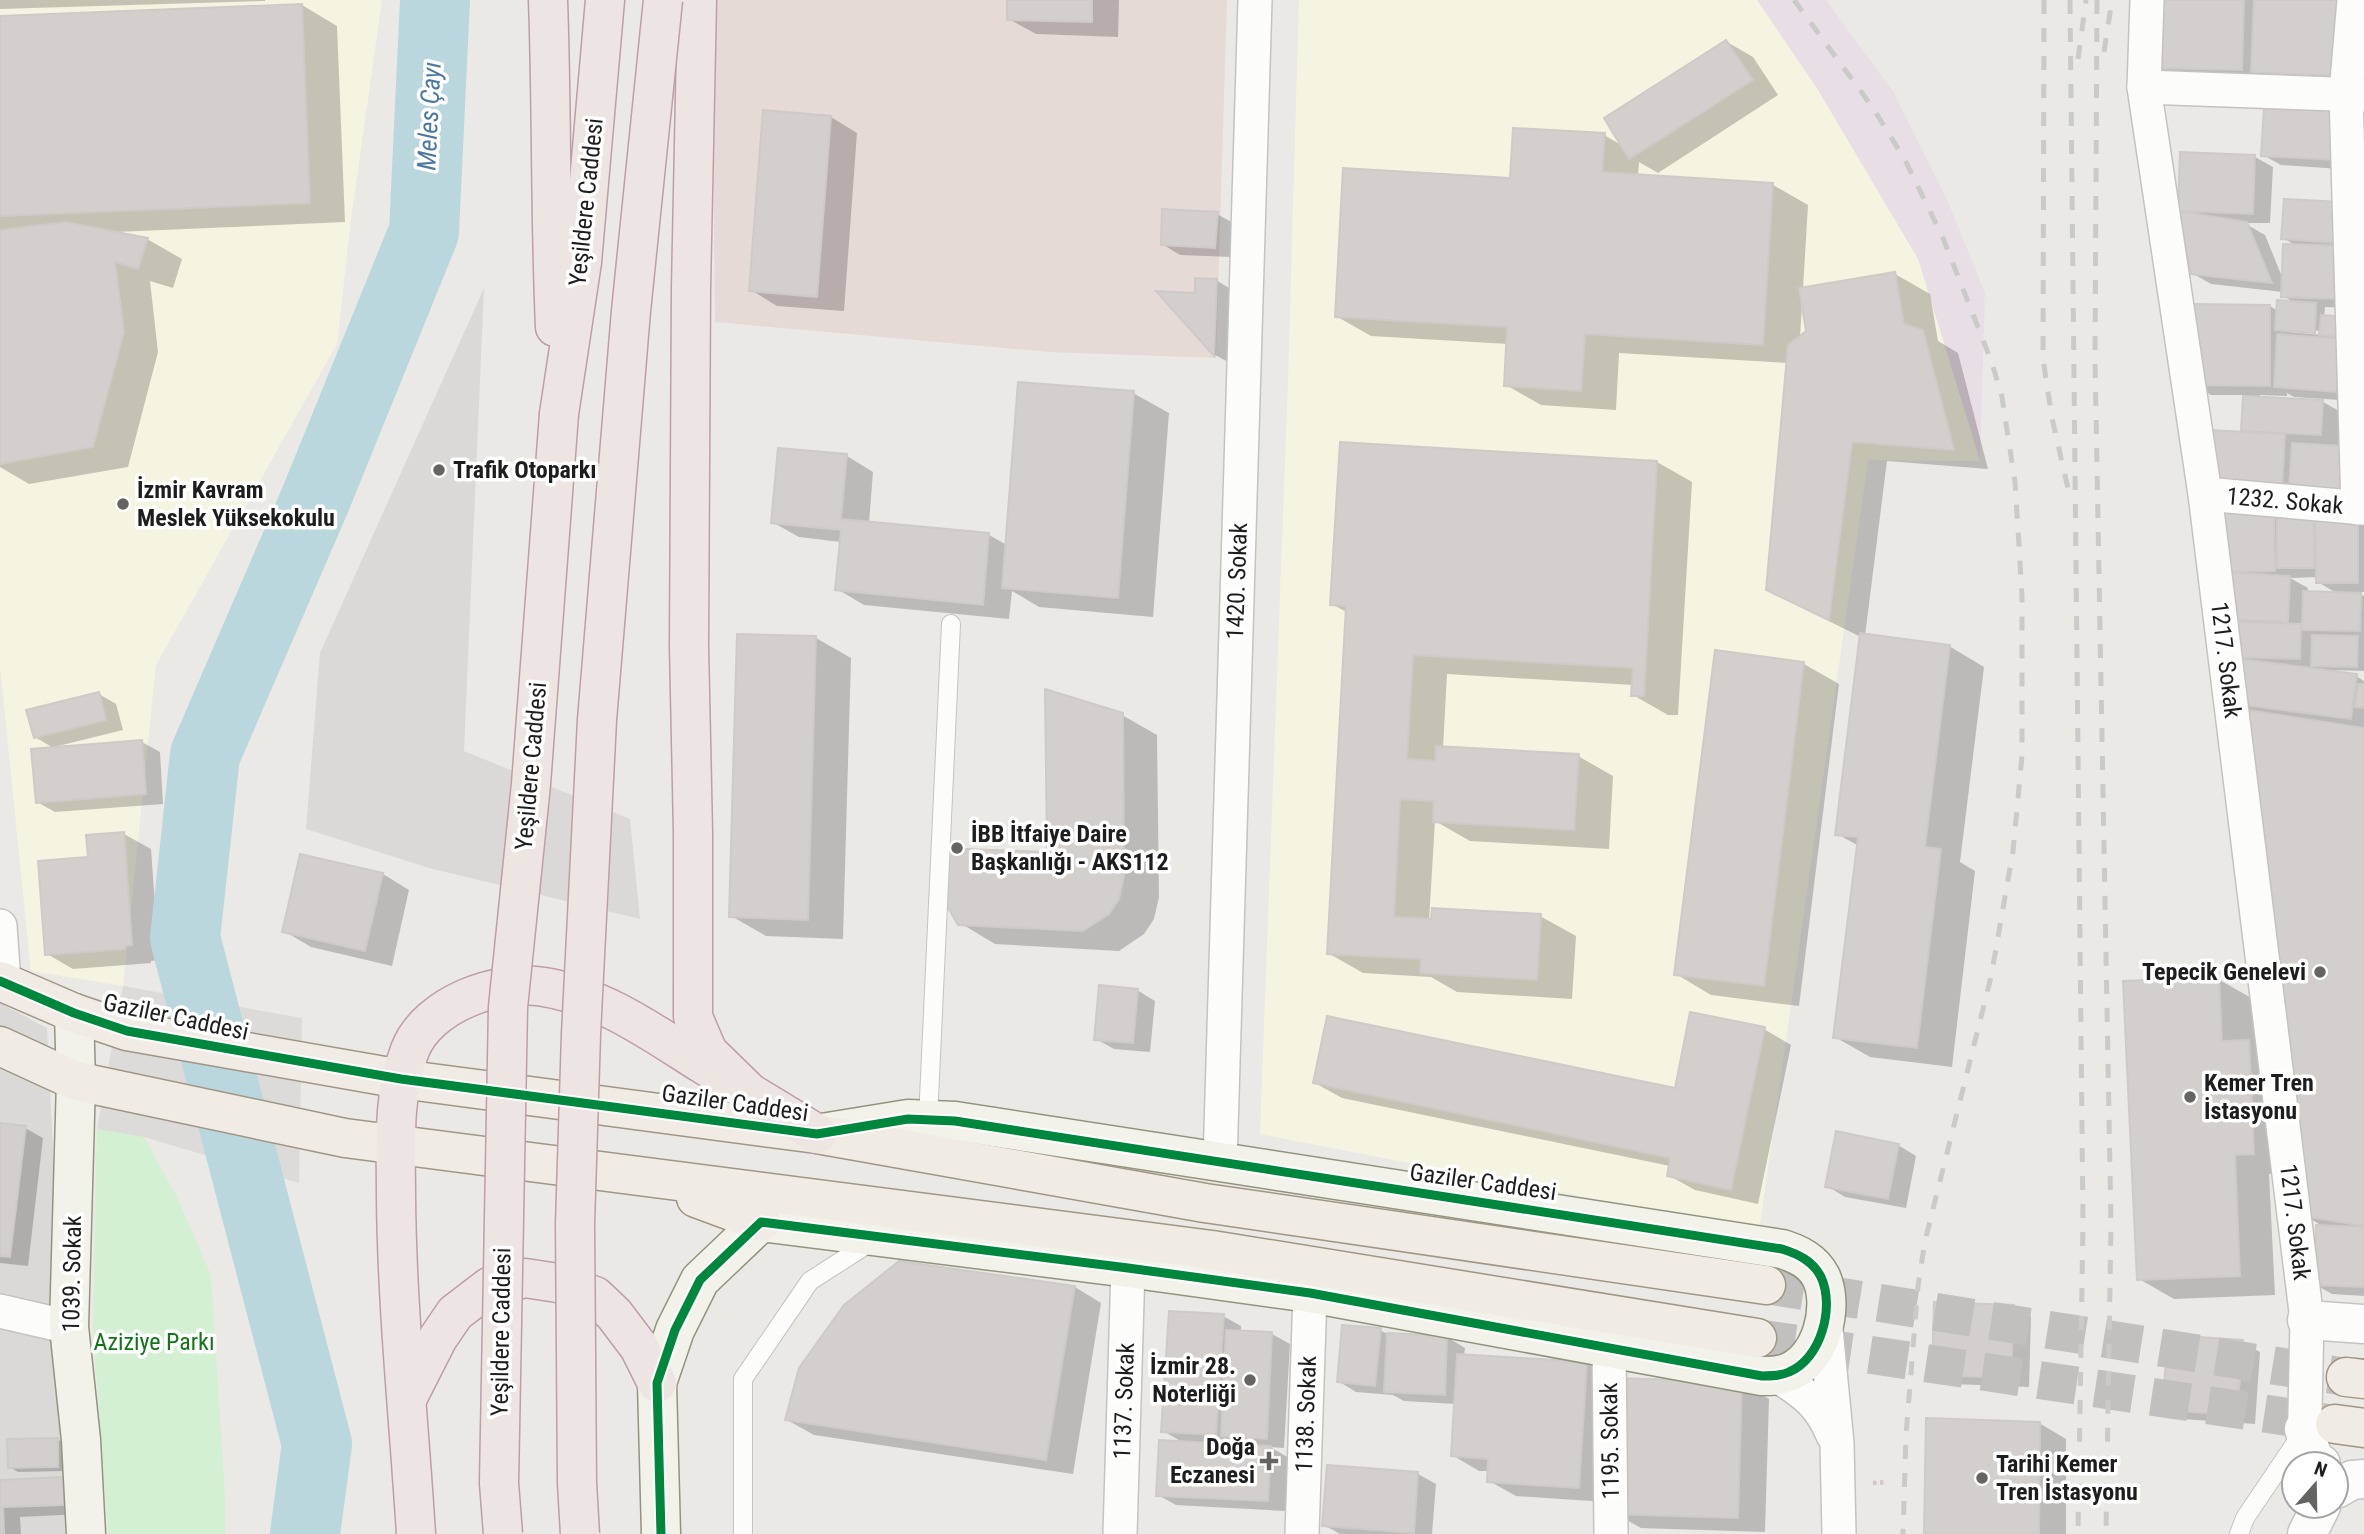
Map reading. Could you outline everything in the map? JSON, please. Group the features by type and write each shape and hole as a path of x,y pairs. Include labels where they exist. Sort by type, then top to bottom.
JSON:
{"highway":[{"path":"548,0 551,80 550,219 559,414"},
{"name":"Yeşildere Caddesi","path":"503,1534 499,1483 508,1007 530,783 559,414 582,262 605,0"},
{"path":"580,1534 577,1483 575,1224 597,720 631,312 663,0"},
{"path":"697,0 691,288 689,646 693,1017 708,1052 748,1091"},
{"path":"416,1534 396,1259 396,1145 401,1079 411,1048 425,1026 454,1005 488,989 524,985 545,987 610,1007 817,1134"},
{"path":"407,1399 438,1338 455,1313 489,1287 525,1279 558,1283 595,1296 614,1314 639,1347 657,1383"}],"main road":[{"name":"Gaziler Caddesi","path":"2,982 74,1013 127,1031 401,1079 817,1134 1205,1203 1766,1285"},
{"name":"1039. Sokak","path":"74,1013 76,1081 69,1327 81,1440 86,1534"},
{"path":"0,1046 76,1081 311,1131 396,1145 1212,1250 1756,1338"},
{"name":"Gaziler Caddesi","path":"817,1134 908,1119 955,1121 1036,1131 1220,1163 1782,1249 1798,1254 1821,1276 1826,1294 1825,1319 1810,1355 1790,1372 1776,1376"},
{"path":"635,1175 761,1222 1310,1293 1762,1376 1776,1376"},
{"path":"661,1534 657,1383 675,1330 700,1280 761,1222"}],"street":[{"name":"1420. Sokak","path":"1220,1163 1255,0"},
{"name":"1217. Sokak","path":"2147,0 2144,87 2205,494 2307,1320 2327,1436"},
{"path":"2354,0 2361,508"},
{"path":"2144,87 2355,94"},
{"name":"1232. Sokak","path":"2205,494 2361,508"},
{"path":"0,926 2,982"},
{"name":"1137. Sokak","path":"1120,1534 1128,1268"},
{"name":"1138. Sokak","path":"1302,1534 1310,1293"},
{"path":"0,1311 69,1327"},
{"path":"1825,1319 1836,1443 1839,1534"},
{"path":"2307,1320 2364,1324"},
{"name":"1195. Sokak","path":"1609,1348 1611,1534"},
{"path":"1776,1376 1815,1402 1827,1419 1836,1443"}],"lane":[{"path":"928,1120 951,624"},
{"path":"743,1534 743,1379 810,1282 880,1236"},
{"path":"2239,1534 2245,1518 2327,1436"}],"shaded area":[{"name":"İzmir Kavram Meslek Yüksekokulu","path":"0,0 382,0 350,227 337,344 156,665 123,986 31,971 0,667"},
{"path":"716,0 1227,0 1216,358 1049,352 715,322 713,139"},
{"path":"1299,0 1757,0 1818,90 1918,259 1980,461 1868,460 1759,1231 1260,1134 1288,382"},
{"path":"1757,0 1826,0 1894,93 1946,197 1985,293 1980,461 1918,259"},
{"name":"Trafik Otoparkı","path":"484,288 464,751 630,819 640,919 429,868 306,829 320,653"},
{"path":"0,1003 47,1028 72,1534 0,1534"}],"green space":[{"name":"Aziziye Parkı","path":"97,1129 144,1137 177,1197 211,1275 225,1495 225,1534 108,1534 93,1328"}],"pier":[{"path":"123,986 302,1018 299,1183 144,1137 97,1129"}],"building":[{"path":"1007,0 1092,0 1092,22 1007,20"},
{"path":"2155,0 2244,0 2242,70 2153,68"},
{"path":"2254,0 2344,0 2341,76 2251,72"},
{"path":"302,4 310,203 0,216 0,16"},
{"path":"1726,40 1753,80 1629,159 1604,118"},
{"path":"2265,92 2340,96 2336,160 2261,156"},
{"path":"763,110 831,116 817,297 749,291"},
{"path":"1513,128 1605,133 1602,172 1773,183 1763,345 1585,334 1581,391 1504,386 1507,327 1335,317 1343,168 1510,178"},
{"path":"2180,152 2255,155 2253,214 2178,211"},
{"path":"2284,199 2340,202 2337,243 2281,239"},
{"path":"1162,209 1218,212 1215,248 1161,245"},
{"path":"2178,211 2247,222 2272,283 2191,274"},
{"path":"66,222 148,238 138,269 115,262 124,332 93,447 0,464 0,230"},
{"path":"2283,244 2345,246 2342,299 2281,297"},
{"path":"1895,272 1904,324 1923,330 1954,450 1852,442 1829,620 1766,590 1788,345 1806,331 1799,288"},
{"path":"1195,278 1217,279 1214,356 1156,291 1195,293"},
{"path":"2277,300 2316,303 2315,333 2275,330"},
{"path":"2192,304 2270,305 2270,386 2192,385"},
{"path":"2321,315 2348,317 2346,337 2319,335"},
{"path":"2277,334 2341,339 2337,392 2274,387"},
{"path":"1018,382 1134,391 1118,598 1002,588"},
{"path":"2243,396 2323,400 2321,435 2241,431"},
{"path":"2209,430 2285,434 2282,487 2207,483"},
{"path":"1340,442 1657,461 1644,696 1631,696 1633,668 1413,655 1407,759 1435,761 1436,746 1579,754 1574,830 1433,822 1434,801 1400,799 1394,917 1431,919 1432,908 1541,914 1537,980 1420,973 1421,959 1327,954 1346,606 1330,605"},
{"path":"2292,443 2342,446 2339,491 2289,487"},
{"path":"778,448 847,454 841,519 989,533 983,605 835,590 841,530 771,523"},
{"path":"2274,504 2275,571 2218,572 2218,505"},
{"path":"2277,515 2314,515 2314,568 2277,568"},
{"path":"2315,517 2358,517 2358,583 2316,583"},
{"path":"2223,572 2290,576 2288,622 2221,619"},
{"path":"2303,591 2361,593 2360,631 2302,630"},
{"path":"2236,622 2301,624 2300,659 2236,657"},
{"path":"1860,633 1950,645 1925,847 1941,849 1917,1048 1833,1038 1858,837 1835,835"},
{"path":"737,634 816,636 808,920 729,917"},
{"path":"2312,635 2358,636 2357,667 2311,666"},
{"path":"1715,650 1804,662 1764,986 1674,975"},
{"path":"2241,659 2357,674 2351,719 2236,704"},
{"path":"2358,684 2364,684 2364,708 2355,707"},
{"path":"1045,689 1123,713 1124,876 1119,899 1109,914 1083,931 958,925 939,892 942,848 1047,852"},
{"path":"99,692 106,720 34,738 26,710"},
{"name":"Tepecik Genelevi","path":"2247,710 2364,728 2364,1226 2302,1216"},
{"path":"142,740 146,794 36,803 31,749"},
{"path":"124,832 132,945 125,946 125,949 45,955 38,861 88,857 86,835"},
{"path":"300,854 383,873 365,951 282,932"},
{"name":"Kemer Tren İstasyonu","path":"2219,977 2222,1041 2249,1040 2254,1154 2235,1155 2240,1276 2137,1280 2123,981"},
{"path":"1099,985 1138,989 1133,1043 1094,1040"},
{"path":"1690,1012 1765,1027 1731,1190 1667,1176 1670,1158 1313,1083 1327,1016 1675,1088"},
{"path":"0,1123 26,1126 10,1257 0,1256"},
{"path":"1836,1131 1899,1144 1888,1199 1825,1187"},
{"path":"2316,1225 2364,1227 2364,1287 2313,1285"},
{"path":"899,1261 1075,1286 1046,1460 785,1420 799,1368 844,1305"},
{"path":"1934,1302 2014,1305 2011,1378 1932,1375"},
{"path":"1169,1311 1224,1314 1216,1435 1161,1432"},
{"path":"1342,1325 1381,1328 1375,1386 1337,1382"},
{"path":"1226,1330 1272,1332 1267,1439 1221,1436"},
{"path":"1387,1333 1447,1336 1445,1395 1384,1392"},
{"path":"2168,1335 2243,1340 2237,1415 2162,1410"},
{"path":"1457,1354 1587,1362 1579,1488 1487,1482 1488,1459 1451,1456"},
{"path":"1616,1378 1742,1382 1738,1518 1612,1514"},
{"name":"Tarihi Kemer Tren İstasyonu","path":"1926,1418 2040,1422 2039,1534 1924,1534"},
{"path":"58,1438 58,1467 8,1468 7,1439"},
{"path":"1159,1440 1271,1446 1268,1501 1156,1496"},
{"path":"1327,1465 1418,1472 1414,1533 1322,1526"},
{"path":"63,1477 64,1505 3,1507 4,1534 0,1534 0,1480"}],"waterway":[{"name":"Meles Çayı","path":"305,1534 317,1444 185,938 205,755 316,498 424,232 435,0"}],"tunnel":[{"path":"1766,1285 2346,1377"},
{"path":"1757,1338 2335,1424"}],"railway":[{"path":"1794,0 1873,108 1905,160 1943,238 1992,363 2002,397 2015,482 2022,597 2022,756 2013,851 1991,977 1925,1241 1918,1286 1906,1435 1903,1534"},
{"path":"2044,0 2043,359 2052,418 2069,493"},
{"path":"2070,0 2083,1222 2078,1534"},
{"path":"2078,59 2086,0"},
{"path":"2097,0 2095,360 2111,1224 2106,1534"},
{"path":"2104,52 2112,0"}],"cycle path":[{"path":"0,981 74,1013 127,1031 401,1079 817,1134 908,1119 955,1121 1782,1249 1809,1262 1818,1271 1825,1289 1822,1331 1809,1356 1789,1372 1762,1376 1310,1293 761,1222 700,1280 675,1330 657,1383 661,1534"}],"place":[{"name":"Trafik Otoparkı","path":"439,470"},
{"name":"İzmir Kavram Meslek Yüksekokulu","path":"123,504"},
{"name":"İBB İtfaiye Daire Başkanlığı - AKS112","path":"957,848"},
{"name":"Tepecik Genelevi","path":"2320,972"},
{"name":"Kemer Tren İstasyonu","path":"2190,1097"},
{"name":"İzmir 28. Noterliği","path":"1250,1380"},
{"name":"Doğa Eczanesi","path":"1269,1461"},
{"name":"Tarihi Kemer Tren İstasyonu","path":"1982,1478"}]}
